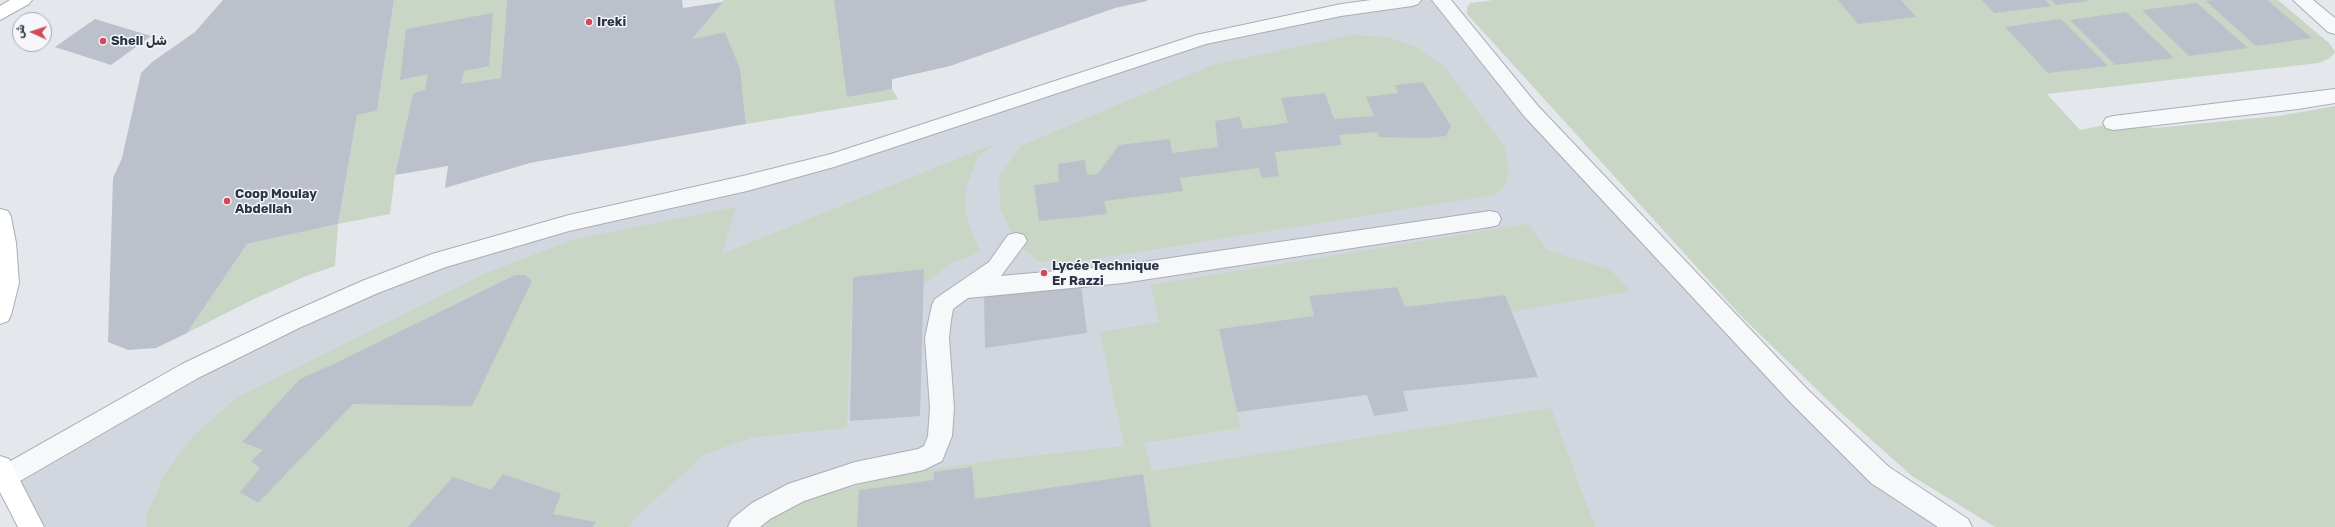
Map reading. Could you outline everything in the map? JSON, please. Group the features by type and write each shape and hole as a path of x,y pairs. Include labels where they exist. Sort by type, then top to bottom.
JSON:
{"main road":[{"path":"0,14 23,0"},
{"path":"0,217 5,243 8,283 0,315"},
{"path":"3,471 31,527"}],"street":[{"path":"3,471 190,371 312,312 370,287 440,260 568,223 747,183 834,160 1203,39 1334,11 1412,0"},
{"path":"1441,0 1531,111 1800,396 1880,475 1959,527"},
{"path":"2302,0 2335,28"},
{"path":"2113,123 2298,102 2335,96"},
{"path":"962,291 980,287 1124,274 1490,219"},
{"path":"741,527 761,511 797,492 855,473 924,459 933,453 940,436 942,408 938,338 943,305 998,268 1016,241"}],"shaded area":[{"name":"Lycée Technique Er Razzi","path":"1412,0 1441,0 1799,396 1959,527 31,527 6,476 190,371 440,260 747,183 1203,39"}],"green space":[{"path":"394,0 507,0 501,78 413,93 395,175 390,214 338,224 357,115 377,111"},
{"path":"724,0 937,0 950,66 892,79 892,89 898,99 746,124 740,68 725,32 692,39"},
{"path":"1493,0 2278,0 2330,44 2335,52 2330,58 2319,63 2047,94 2080,130 2113,123 2155,128 2278,116 2335,106 2335,527 1995,527 1912,476 1839,411 1743,318 1467,14 1467,7 1471,3"},
{"path":"1352,35 1387,37 1416,47 1445,67 1505,147 1509,171 1505,184 1495,195 1069,263 1038,261 1016,241 1000,208 999,176 1021,146 1212,65"},
{"path":"996,143 978,157 966,188 965,213 980,252 952,263 924,284 924,269 853,277 847,428 754,437 705,454 635,518 630,527 146,527 146,518 164,475 193,436 236,398 486,273 572,240 736,207 722,254"},
{"path":"338,224 335,266 306,276 252,300 187,333 247,244"},
{"path":"1528,224 1547,250 1611,270 1630,291 1512,312 1505,295 1405,307 1397,287 1309,296 1314,316 1219,329 1240,428 1144,443 1152,471 1551,408 1595,527 760,527 782,509 842,489 902,474 1002,459 1124,446 1100,332 1159,322 1151,285"}],"building":[{"path":"223,0 394,0 377,111 357,115 338,224 247,244 187,333 156,348 128,350 108,342 113,178 122,158 141,73 152,62 195,32"},
{"path":"507,0 682,0 683,8 723,2 692,39 725,32 740,68 746,124 530,163 445,188 448,166 395,175 413,93 425,90 428,74 400,80 406,29 493,13 489,66 464,71 461,84 501,78"},
{"path":"834,0 1147,1 1115,8 950,66 892,79 892,89 847,97"},
{"path":"1838,0 1901,0 1916,17 1858,24"},
{"path":"1982,0 2045,0 2052,6 1994,13"},
{"path":"2051,0 2087,0 2088,1 2056,5"},
{"path":"2267,0 2312,38 2256,46 2206,1"},
{"path":"2197,3 2248,48 2189,56 2142,10"},
{"path":"2126,12 2174,58 2115,65 2070,20"},
{"name":"Shell شل","path":"95,19 151,36 111,65 55,47"},
{"path":"2061,19 2108,66 2048,73 2005,27"},
{"path":"1423,82 1451,126 1446,136 1427,138 1379,137 1377,132 1339,135 1342,145 1275,152 1279,176 1262,178 1259,168 1180,178 1183,191 1104,201 1107,214 1039,221 1034,185 1059,182 1058,164 1085,160 1087,175 1098,174 1119,145 1170,139 1172,153 1218,147 1215,121 1240,117 1243,129 1288,123 1281,98 1325,93 1334,119 1374,116 1366,97 1398,93 1395,85"},
{"path":"924,269 920,416 850,421 853,277"},
{"path":"515,275 525,275 532,281 472,406 353,404 258,503 240,492 260,468 251,461 263,450 242,442 300,379 336,363"},
{"path":"1081,285 1087,333 985,348 984,295"},
{"path":"1397,287 1405,307 1505,295 1538,377 1403,391 1408,411 1374,416 1367,395 1237,412 1219,329 1314,316 1309,296"},
{"path":"972,467 975,499 1143,474 1151,527 857,527 859,490 934,480 934,472"},
{"path":"503,474 561,494 553,514 596,522 593,527 408,527 453,477 491,490"}],"place":[{"name":"Ireki","path":"589,22"},
{"name":"Shell شل","path":"103,41"},
{"name":"Coop Moulay Abdellah","path":"227,201"},
{"name":"Lycée Technique Er Razzi","path":"1044,273"}]}
